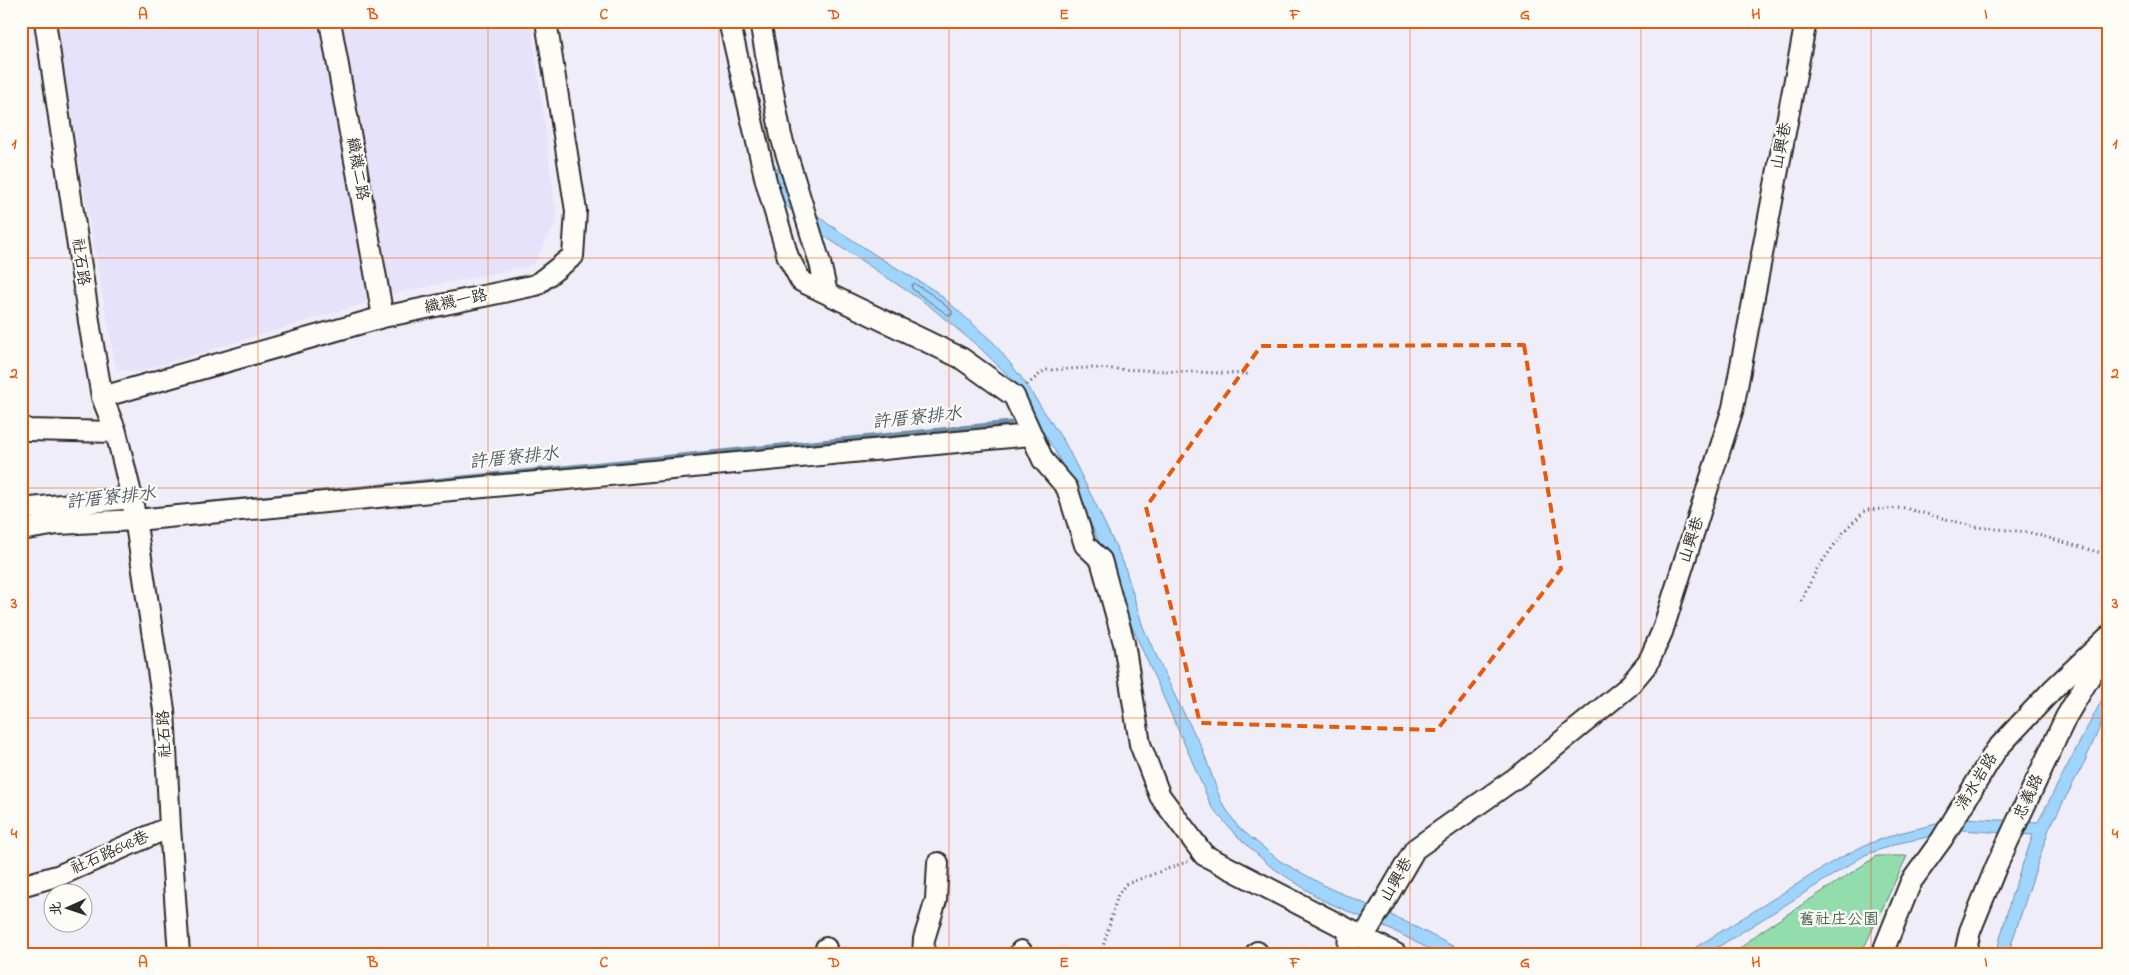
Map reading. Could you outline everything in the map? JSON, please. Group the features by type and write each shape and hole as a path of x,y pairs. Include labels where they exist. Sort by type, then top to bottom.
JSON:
{"street":[{"name":"社石路","path":"45,21 90,328 102,397 116,432 135,511 164,710 179,954"},
{"name":"織襪二路","path":"330,21 383,317"},
{"name":"織襪一路","path":"102,397 383,317 536,285 574,256 576,211 546,21"},
{"path":"728,21 766,182 788,257 801,282 961,358 1014,396 1043,460 1067,488 1086,545 1101,560 1124,644 1140,744 1160,796 1204,855 1396,954"},
{"path":"760,21 781,136 820,263 827,293"},
{"name":"山興巷","path":"1356,934 1415,849 1524,772 1628,688 1648,663 1662,632 1733,408 1806,21"},
{"path":"21,426 28,430 116,432"},
{"path":"21,530 135,511 1032,435"},
{"path":"21,509 135,511"},
{"name":"清水岩路","path":"1882,954 1911,882 1942,839 1996,750 2053,689 2107,647"},
{"name":"忠義路","path":"1965,954 1970,931 1996,867 2066,717 2107,647"},
{"name":"社石路648巷","path":"21,886 60,875 170,827"},
{"path":"924,954 924,939 936,900 938,864"},
{"path":"1348,954 1356,934"}],"path":[{"path":"1014,396 1045,370 1089,368 1248,374"},
{"path":"1801,601 1817,569 1845,530 1866,510 1904,508 1976,527 2028,532 2108,555"},
{"path":"1101,954 1118,894 1126,884 1204,855"}],"highlighted area":[{"path":"1524,345 1561,569 1437,730 1200,723 1146,507 1261,346"}],"shaded area":[{"path":"54,21 531,21 557,221 533,265 406,291 136,372 116,368"}],"green space":[{"name":"舊社庄公園","path":"1877,856 1907,856 1861,954 1733,954 1760,932"}],"water":[{"path":"726,52 754,136 771,159 792,194 828,224 937,292 993,342 1021,377 1065,443 1124,564 1143,627 1202,748 1221,801 1238,827 1280,861 1329,888 1402,920 1468,954 1439,954 1398,933 1322,900 1270,866 1233,832 1211,806 1132,627 1111,570 1087,515 1054,449 1031,413 1016,383 980,348 927,304 815,230 779,200 744,136"},
{"path":"2108,688 2108,708 2085,761 2049,829 2008,954 1996,954 2012,894 2033,835 1962,830 1899,843 1865,855 1707,954 1685,954 1834,861 1865,845 1899,833 1961,818 2038,822"}],"waterway":[{"name":"許厝寮排水","path":"202,504 1010,423"}]}
